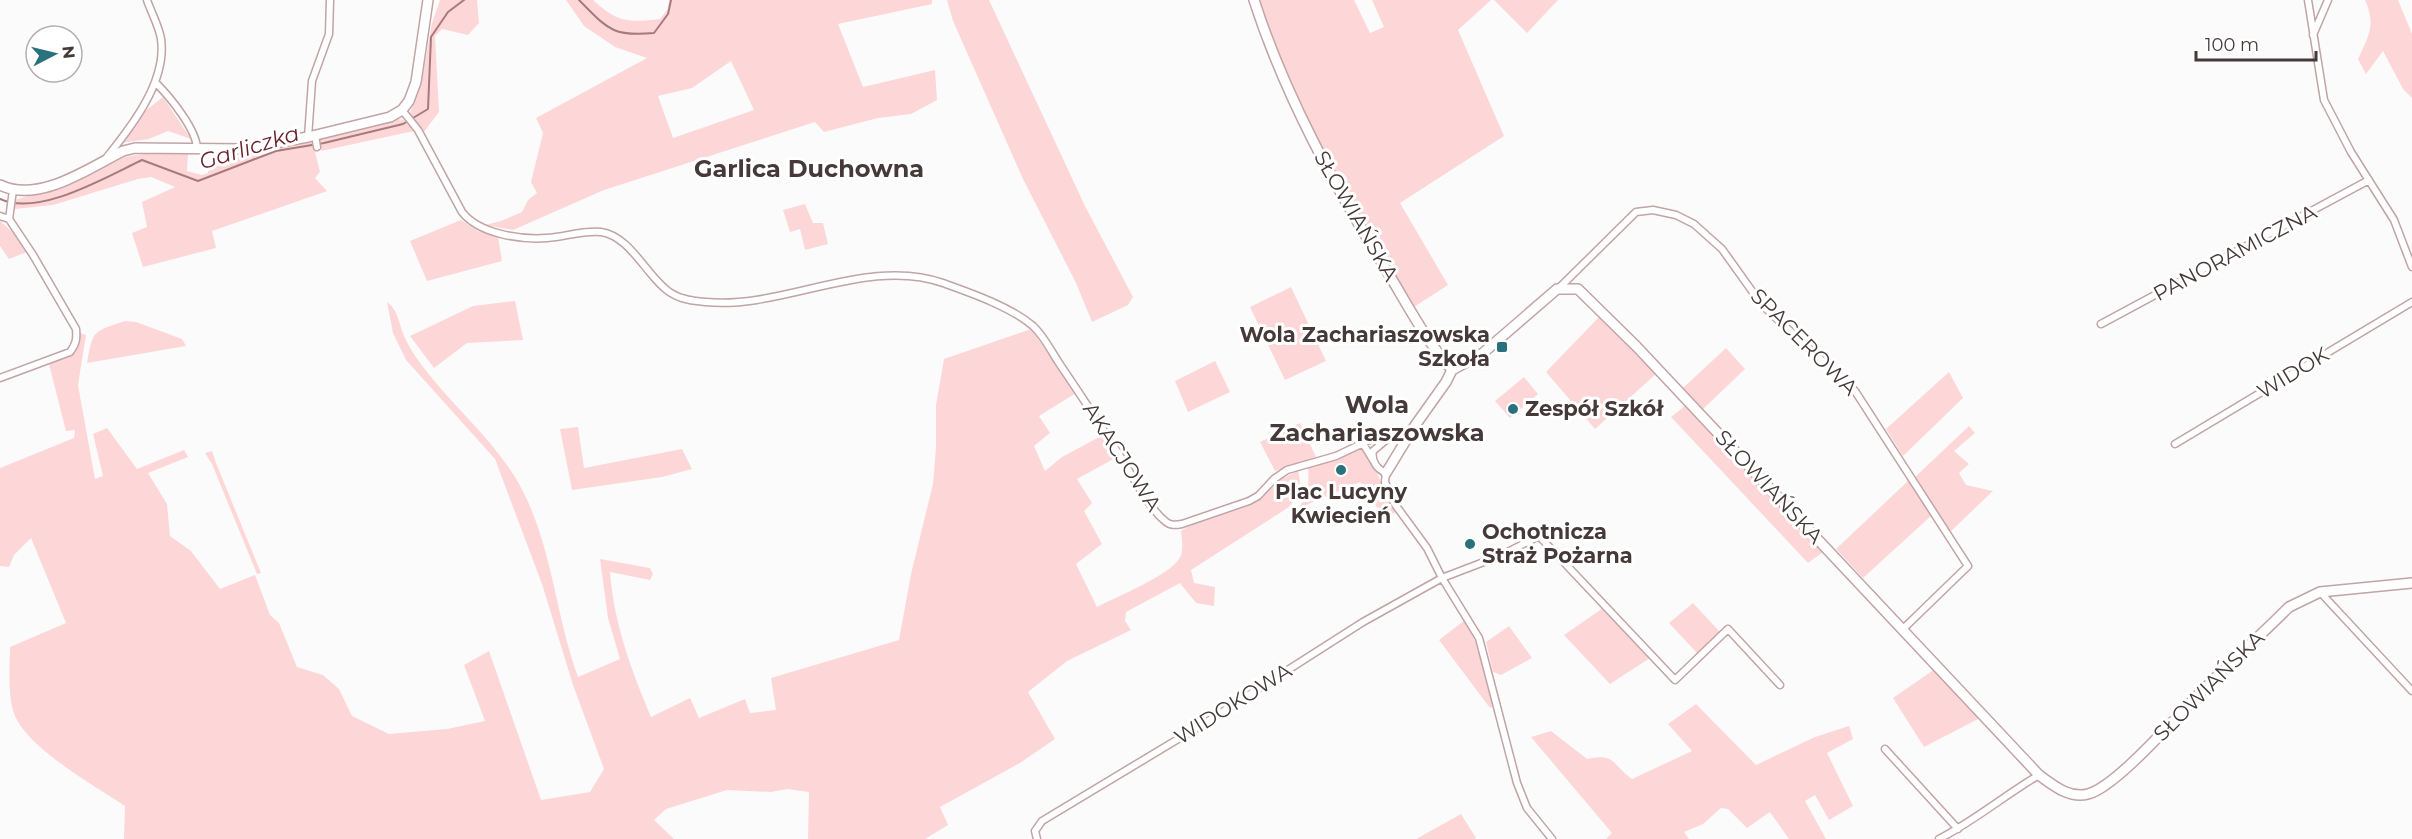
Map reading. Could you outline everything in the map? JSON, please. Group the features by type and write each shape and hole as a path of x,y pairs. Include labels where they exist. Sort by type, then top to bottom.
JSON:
{"street":[{"path":"104,160 156,83 161,59 161,38 147,0"},
{"path":"317,147 313,137 312,81 329,34 330,0"},
{"path":"0,185 12,194 46,187 123,151 135,148 243,150 313,137 390,117 408,116 409,101 416,82 428,0"},
{"name":"SŁOWIAŃSKA","path":"1254,0 1281,74 1332,177 1408,306 1441,358 1452,370"},
{"path":"2308,0 2324,100 2334,122 2408,245 2412,267"},
{"path":"2313,36 2328,0"},
{"path":"156,83 168,95 196,138 197,148"},
{"name":"AKACJOWA","path":"408,116 462,213 472,221 494,231 531,238 589,232 606,233 635,255 664,288 682,298 739,303 757,301 822,285 871,278 899,277 940,282 1005,309 1035,328 1138,485 1162,519 1170,524 1182,524 1249,501 1287,470 1336,456 1362,442 1374,438 1406,438"},
{"name":"PANORAMICZNA","path":"2101,324 2369,180"},
{"path":"0,378 70,352 77,338 76,329 9,215 12,194"},
{"name":"SPACEROWA","path":"1557,289 1636,212 1653,210 1676,214 1694,224 1722,249 1762,305 1856,391 1968,566 1903,630"},
{"path":"0,216 9,215"},
{"path":"1552,839 1527,808 1511,764 1479,638 1442,579 1427,548 1394,503 1385,482 1386,473 1406,438 1452,370 1483,353 1557,289"},
{"name":"SŁOWIAŃSKA","path":"1557,289 1578,289 1637,347 2039,775 2059,789 2085,795 2096,792 2136,759 2289,607 2320,592 2412,583"},
{"name":"WIDOK","path":"2175,444 2412,302"},
{"path":"1373,460 1373,451 1388,438"},
{"path":"1362,442 1376,466 1386,473"},
{"name":"WIDOKOWA","path":"1037,839 1035,831 1042,821 1208,721 1363,621 1442,579 1502,555 1539,536 1675,680 1728,630 1780,685"},
{"path":"2320,592 2412,691"},
{"path":"1885,748 1958,829"},
{"path":"1939,839 1958,829 2039,775"}],"shaded area":[{"path":"440,0 477,0 479,23 468,35 442,29 435,36 439,112 423,133 410,113 421,85 432,23"},
{"path":"566,0 593,0 616,17 639,21 660,19 668,9 669,0 932,0 932,4 838,24 863,87 935,70 937,100 911,114 878,118 824,132 815,122 604,190 513,230 485,225 522,212 528,200 537,193 531,182 543,133 536,118 647,58 615,47 584,26","holes":["731,61 754,110 673,138 658,96 692,88"]},
{"path":"947,0 989,0 1085,206 1133,297 1128,305 1092,322 1076,283 1023,179 953,21"},
{"path":"1258,0 1354,0 1370,33 1384,27 1372,0 1491,0 1458,30 1504,136 1400,203 1448,285 1414,307 1308,119 1273,41"},
{"path":"1494,0 1558,0 1527,33"},
{"path":"2365,0 2398,0 2412,34 2412,98 2403,89 2383,51 2366,74 2358,59 2371,23"},
{"path":"163,97 191,139 168,131 149,139 121,143 140,115"},
{"path":"398,119 404,120 414,131 321,151 320,139"},
{"path":"312,140 320,172 315,178 327,191 212,231 216,248 143,267 132,233 147,227 142,202 175,187 151,177 53,205 15,209 15,200 78,180 124,157 157,152 188,153 187,171 202,175 208,173 208,168 247,154"},
{"path":"805,204 813,223 823,223 828,244 805,250 800,229 790,232 783,210"},
{"path":"461,220 478,231 498,236 502,261 427,281 410,241"},
{"path":"0,221 15,234 27,252 9,259 0,246"},
{"path":"1291,287 1326,361 1285,380 1250,307"},
{"path":"515,301 523,340 467,343 434,368 410,336 473,306"},
{"path":"387,302 396,313 409,347 418,360 495,449 515,477 527,500 545,550 578,677 620,659 608,618 600,559 650,568 653,574 650,580 610,572 615,610 624,646 651,717 690,698 699,718 745,699 750,713 776,710 771,678 899,640 911,574 933,484 936,405 944,359 1031,329 1076,393 1039,416 1050,433 1034,446 1045,471 1062,457 1103,435 1117,457 1077,479 1092,503 1084,511 1102,544 1076,564 1097,607 1153,579 1173,566 1182,553 1181,531 1189,526 1248,506 1263,497 1279,480 1298,471 1299,490 1289,507 1191,570 1194,583 1215,587 1214,606 1196,603 1180,583 1126,612 1125,621 1131,630 1067,661 1028,692 1055,739 1020,763 940,807 948,825 925,839 808,839 809,792 787,789 771,792 727,790 666,809 654,820 674,839 124,839 125,806 64,766 34,741 15,716 10,691 10,647 66,623 31,538 14,555 9,567 0,566 0,468 74,438 75,430 66,431 49,364 67,357 77,349 79,333 86,335 78,385 95,479 103,476 93,434 107,428 137,469 184,450 188,457 148,473 167,504 170,536 191,551 220,589 255,575 270,615 279,623 297,667 323,675 339,689 352,716 389,734 447,729 485,721 464,665 489,651 541,800 590,792 604,769 573,685 542,584 495,459 406,360 393,333"},
{"path":"1600,316 1656,374 1595,429 1546,372"},
{"path":"125,321 136,322 182,339 186,346 87,363 96,333"},
{"path":"1726,348 1745,369 1703,409 1683,388"},
{"path":"1215,361 1230,392 1188,412 1175,381"},
{"path":"1949,372 1963,398 1903,456 1886,429"},
{"path":"1524,377 1538,394 1510,418 1495,401"},
{"path":"1685,406 1823,552 1808,563 1671,417"},
{"path":"1300,423 1316,457 1275,471 1260,442"},
{"path":"1969,426 1975,433 1954,451 1969,464 1959,473 1966,485 1993,491 1949,533 1914,478"},
{"path":"578,427 584,468 682,449 692,469 662,477 572,490 560,429"},
{"name":"Plac Lucyny Kwiecień","path":"1361,447 1371,461 1396,512 1385,519 1360,482 1299,508 1308,488 1308,466"},
{"path":"212,451 261,573 257,574 212,464 205,453"},
{"path":"1909,480 1931,516 1863,578 1836,549"},
{"path":"1693,603 1720,632 1698,654 1669,623"},
{"path":"1603,608 1650,658 1610,684 1564,635"},
{"path":"1465,620 1475,641 1494,706 1490,708 1439,640"},
{"path":"1509,626 1532,658 1501,675 1493,672 1486,642"},
{"path":"1935,669 1980,718 1924,747 1893,698"},
{"path":"1696,704 1756,765 1815,737 1849,726 1853,739 1827,753 1853,806 1829,820 1815,795 1805,801 1826,839 1789,839 1770,812 1747,828 1728,809 1721,808 1703,824 1684,832 1689,839 1606,839 1612,833 1531,737 1551,731 1587,759 1603,757 1608,759 1632,779 1692,751 1668,724"},
{"path":"1461,814 1476,838 1416,839"}],"waterway":[{"name":"Garliczka","path":"0,199 16,203 34,203 53,199 92,185 142,160 198,181 276,151 324,143 403,124 428,109 431,37 448,12 464,0"},
{"name":"Garliczka","path":"579,0 604,24 619,32 629,34 654,33 668,14 671,0"}],"place":[{"name":"Wola Zachariaszowska Szkoła","path":"1502,347"},
{"name":"Zespół Szkół","path":"1513,409"},
{"name":"Plac Lucyny Kwiecień","path":"1341,470"},
{"name":"Ochotnicza Straż Pożarna","path":"1470,544"}],"district":[{"name":"Garlica Duchowna","path":"809,169"},
{"name":"Wola Zachariaszowska","path":"1377,419"}]}
